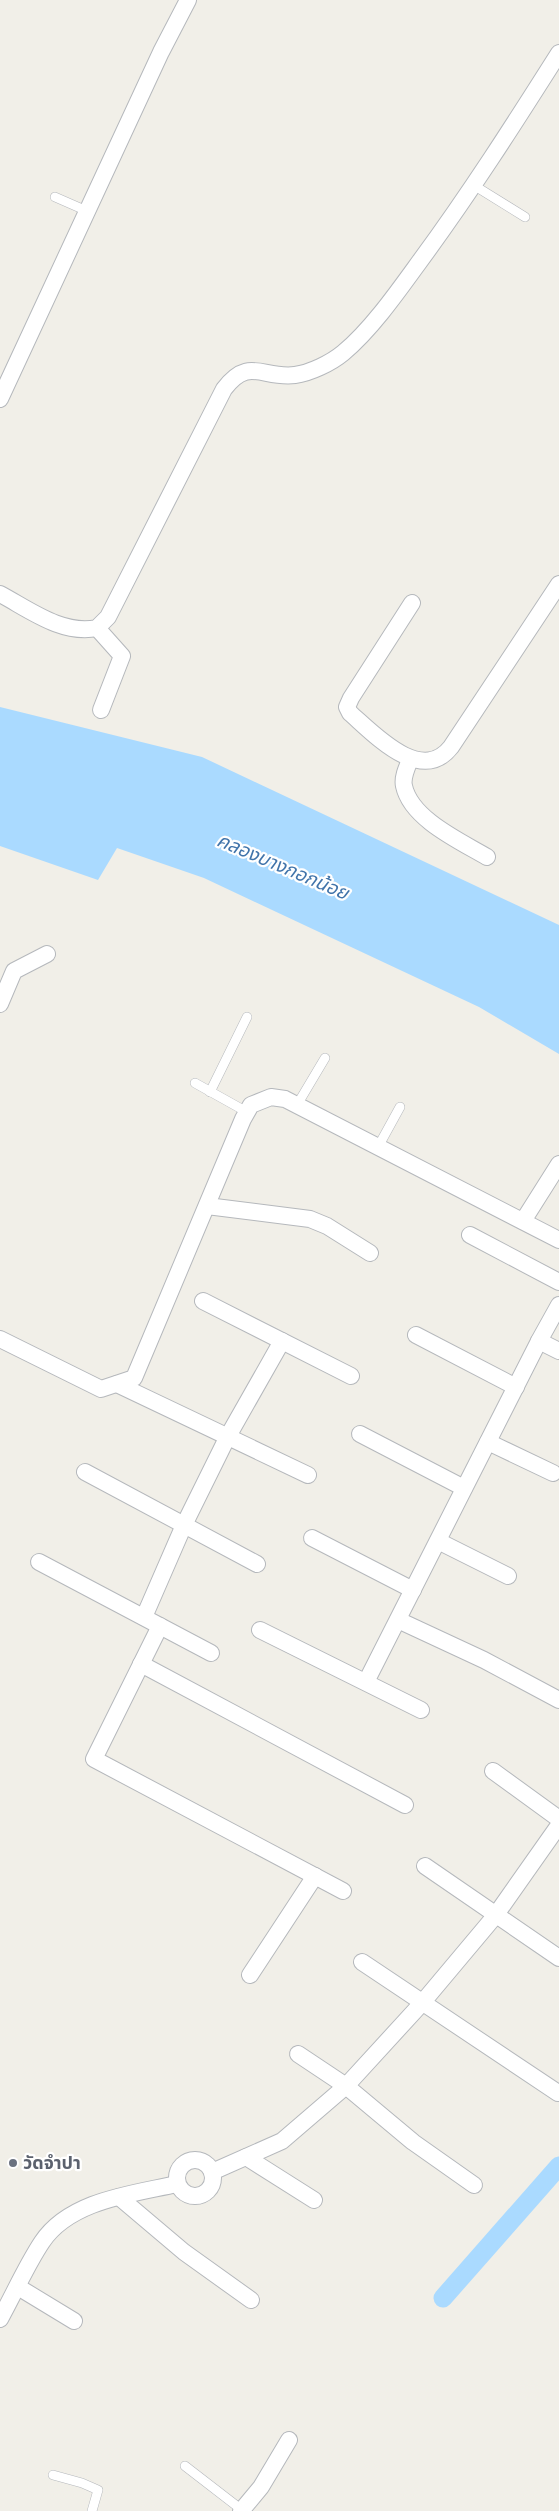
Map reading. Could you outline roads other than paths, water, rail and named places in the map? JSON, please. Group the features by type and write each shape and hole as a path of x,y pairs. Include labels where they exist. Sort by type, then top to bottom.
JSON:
{"street":[{"path":"0,399 188,0"},
{"path":"0,594 63,627 75,630 97,628 108,617 219,397 233,376 250,370 294,375 310,371 343,354 387,306 475,186 559,53"},
{"path":"412,603 348,704 350,713 383,742 410,760 436,759 446,754 559,584"},
{"path":"97,628 122,656 101,710"},
{"path":"410,760 403,780 404,786 422,817 487,857"},
{"path":"0,1004 14,971 47,954"},
{"path":"0,1339 101,1389 134,1378 247,1112 251,1105 271,1097 285,1099 559,1240"},
{"path":"523,1221 559,1164"},
{"path":"207,1206 310,1219 327,1226 370,1253"},
{"path":"470,1236 559,1282"},
{"path":"203,1302 352,1376"},
{"path":"366,1682 539,1341 559,1306"},
{"path":"416,1335 516,1387"},
{"path":"144,1617 184,1525 227,1438 282,1341"},
{"path":"539,1341 559,1351"},
{"path":"117,1384 308,1475"},
{"path":"360,1434 464,1488"},
{"path":"488,1442 553,1473"},
{"path":"85,1472 257,1564"},
{"path":"312,1538 413,1590"},
{"path":"438,1541 508,1576"},
{"path":"39,1562 211,1653"},
{"path":"398,1620 484,1660 559,1700"},
{"path":"160,1626 94,1759 342,1891"},
{"path":"260,1630 421,1710"},
{"path":"141,1664 405,1805"},
{"path":"494,1771 559,1819"},
{"path":"212,2172 282,2141 346,2086 422,2003 496,1916 559,1825"},
{"path":"425,1866 559,1958"},
{"path":"250,1975 315,1876"},
{"path":"362,1962 558,2093"},
{"path":"298,2054 346,2086 413,2142 474,2185"},
{"path":"246,2157 314,2200"},
{"path":"189,2161 202,2162 212,2172 211,2186 201,2196 186,2195 177,2184 178,2170 189,2161"},
{"path":"0,2319 43,2240 68,2217 119,2197 177,2184"},
{"path":"119,2197 184,2252 251,2300"},
{"path":"18,2287 74,2320"},
{"path":"242,2510 261,2486 288,2440"}],"lane":[{"path":"475,186 525,217"},
{"path":"55,197 87,211"},
{"path":"210,1092 247,1017"},
{"path":"297,1105 325,1058"},
{"path":"195,1083 247,1112"},
{"path":"378,1147 400,1107"},
{"path":"185,2466 242,2510"},
{"path":"52,2475 82,2483 98,2490 92,2511"}],"water":[{"name":"คลองบางกอกน้อย","path":"0,707 202,757 559,925 559,1054 479,1007 204,878 117,848 98,880 0,846"}],"waterway":[{"path":"443,2298 559,2166"}],"place":[{"name":"วัดจําปา","path":"13,2163"}]}
